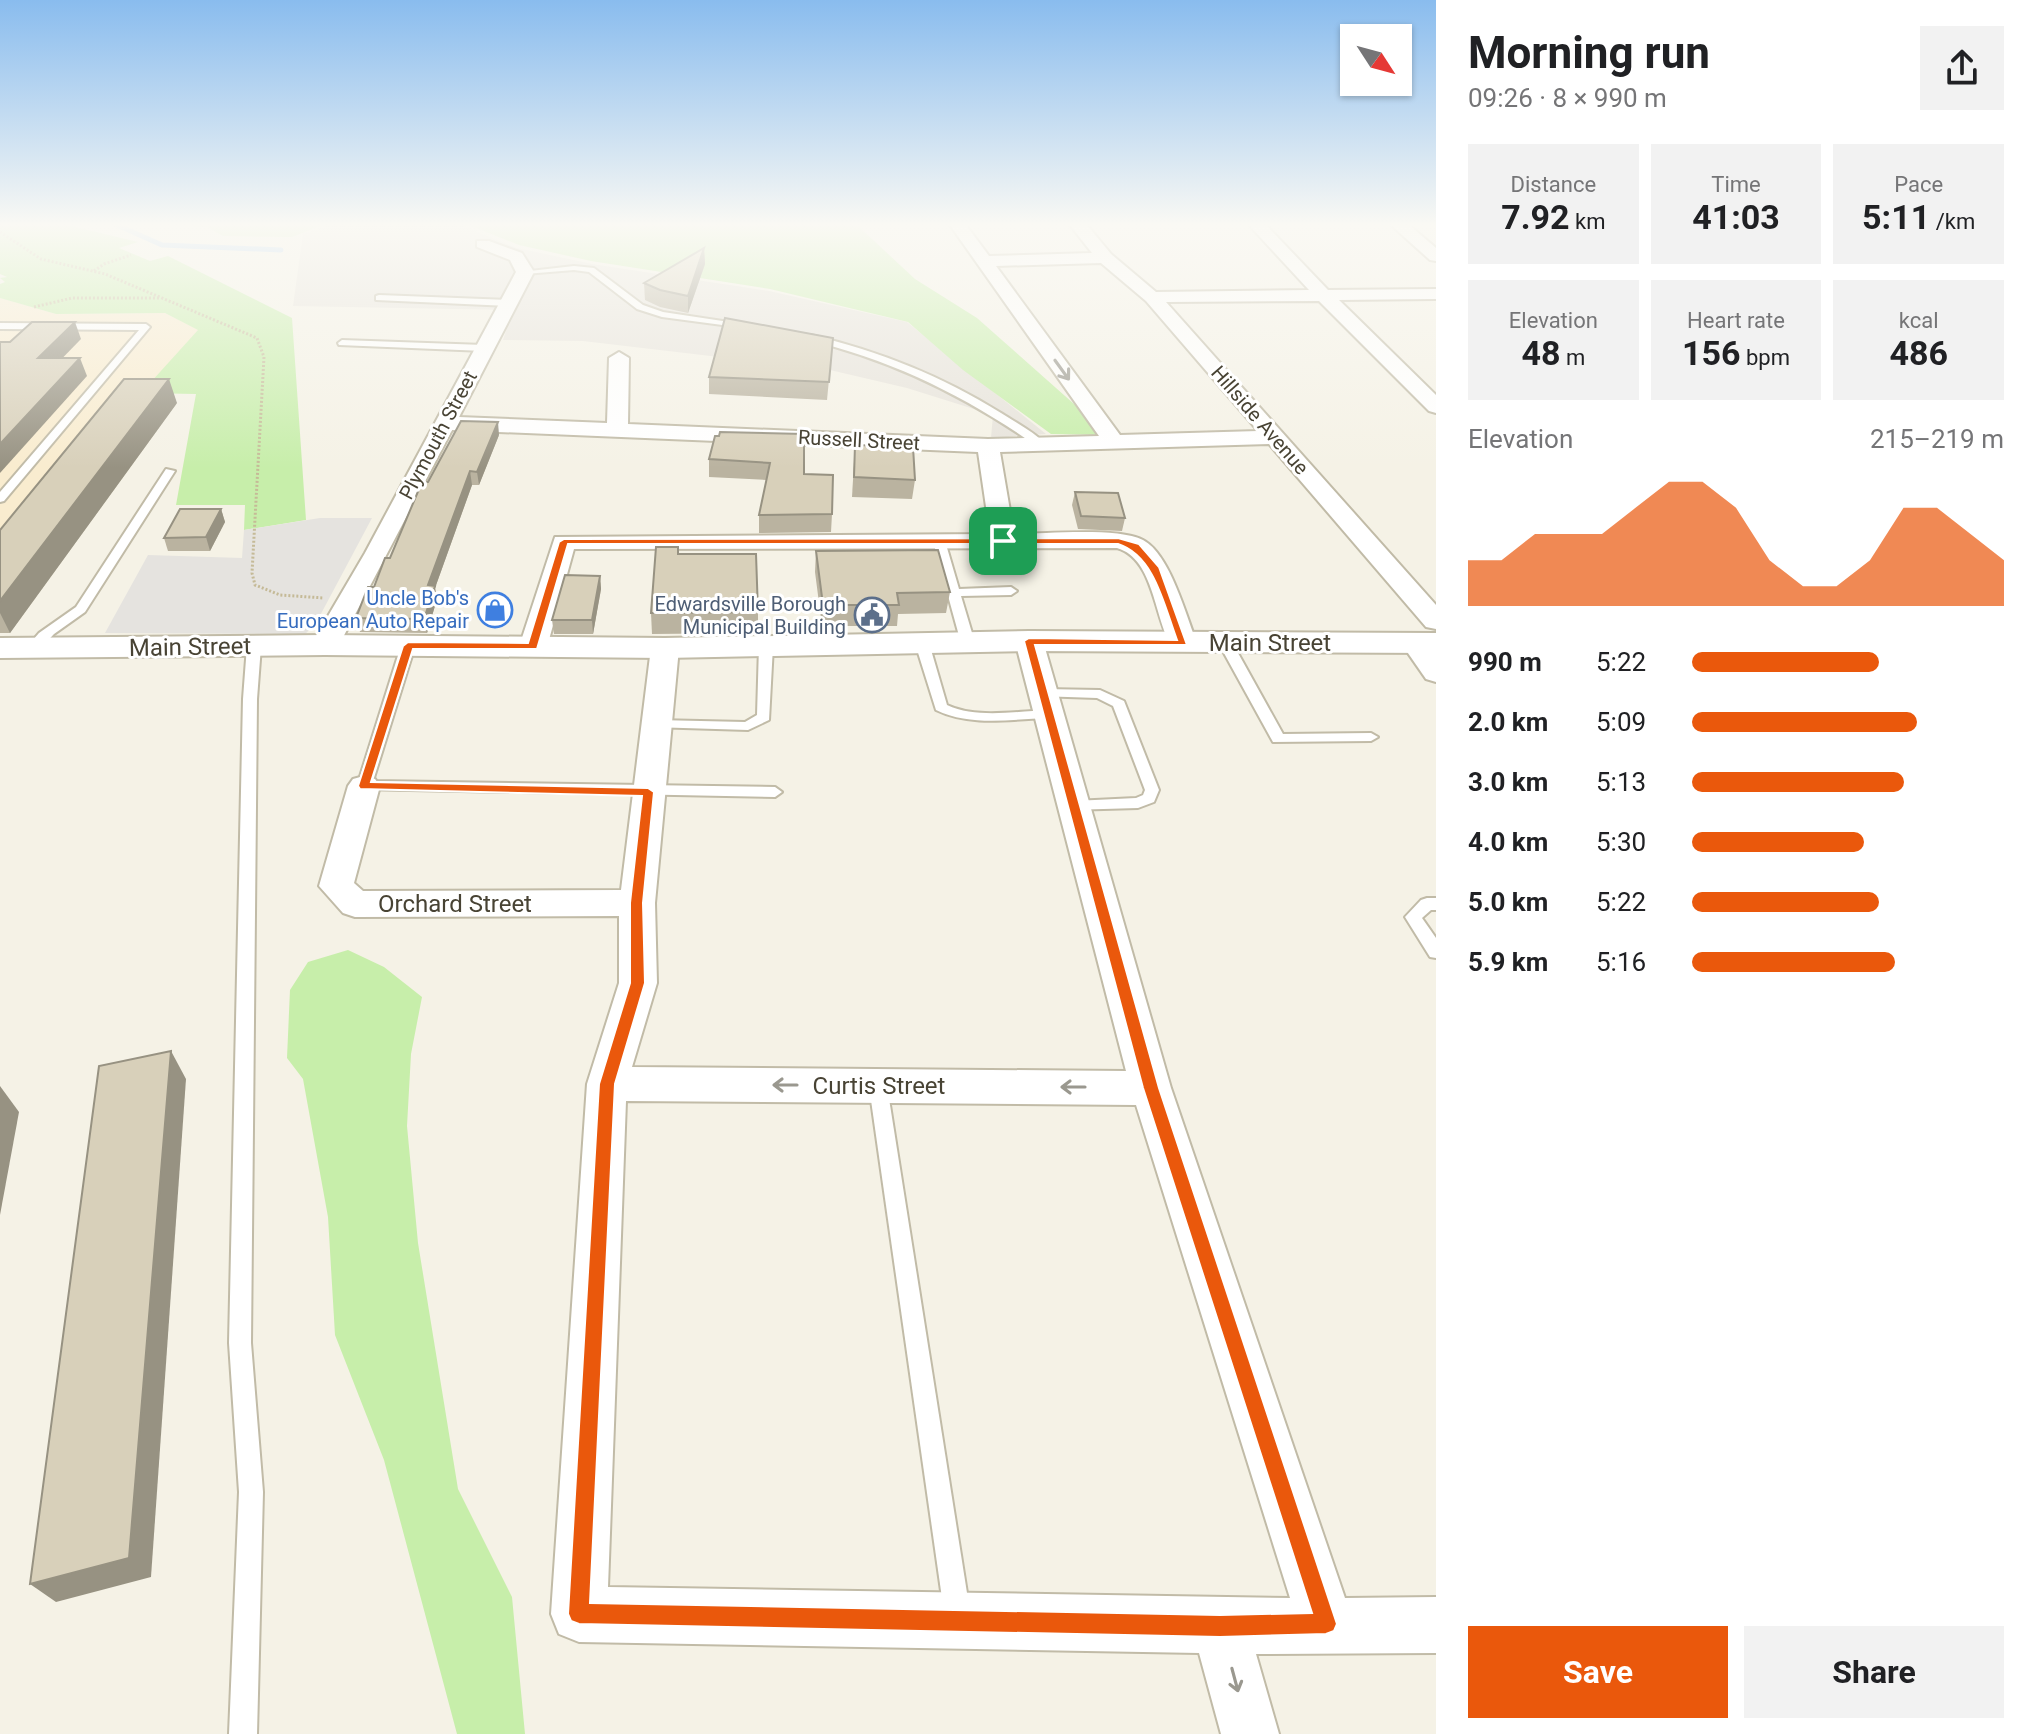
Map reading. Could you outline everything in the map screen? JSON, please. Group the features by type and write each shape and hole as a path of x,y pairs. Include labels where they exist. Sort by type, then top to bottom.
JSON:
{"street":[{"name":"Plymouth Street","path":"325,645 507,306"},
{"path":"1016,306 1115,443"},
{"name":"Hillside Avenue","path":"1160,306 1275,437 1429,636 1436,673"},
{"path":"1334,306 1436,407"},
{"path":"617,431 619,358"},
{"name":"Russell Street","path":"443,423 988,446 1275,437"},
{"path":"988,446 1003,541"},
{"path":"533,647 564,542 1118,541 1136,546 1154,567 1183,643"},
{"name":"Main Street","path":"16,648 325,645 665,648 1029,641 1226,644 1429,636"},
{"path":"1029,641 1151,1088 1326,1624"},
{"path":"665,648 637,903 638,983 607,1084 579,1614 1220,1626 1436,1625"},
{"name":"Orchard Street","path":"364,786 336,886 355,904 637,903"},
{"name":"Curtis Street","path":"607,1084 1151,1088"},
{"path":"1220,1626 1250,1734"}],"lane":[{"path":"639,306 662,314 753,327"},
{"path":"0,326 146,327 0,499"},
{"path":"803,337 876,354 950,390 1017,427 1042,445"},
{"path":"342,343 484,348"},
{"path":"16,648 66,622 81,609 170,471"},
{"path":"939,541 968,643"},
{"path":"954,593 1011,591"},
{"path":"922,643 941,707 947,711 965,715 1100,694 1119,704 1152,790 1149,798 1138,803 1074,806"},
{"path":"1226,644 1278,739 1371,737"},
{"path":"243,1734 251,1492 240,1343 249,951 250,699 254,646"},
{"path":"408,646 364,786 775,792"},
{"path":"656,724 748,726 758,723 764,717 766,646"},
{"path":"1436,904 1427,904 1413,917 1436,952"},
{"path":"878,1086 958,1621"}],"path":[{"path":"31,308 40,306"},
{"path":"184,306 243,330 257,338 262,346 252,573 255,585 285,597 353,598"}],"shaded area":[{"path":"0,306 28,306 56,314 165,313 199,330 0,553"},
{"path":"293,306 835,306 907,322 1046,434 991,438 993,415 907,388 830,370 583,341 503,340 513,310"},
{"path":"320,518 372,518 315,625 305,634 105,633 148,555 242,558 244,530"}],"green space":[{"path":"28,306 268,306 292,318 306,520 244,530 245,505 176,505 196,394 141,393 198,330 165,313 56,314"},
{"path":"841,306 958,306 977,318 1109,435 1051,434 963,370 908,322"},
{"path":"348,950 384,967 422,997 411,1054 407,1126 418,1243 458,1489 512,1597 525,1734 457,1734 384,1460 335,1335 328,1217 303,1079 287,1058 290,990 308,962"}],"building":[{"path":"725,318 833,338 829,382 709,377"},
{"path":"32,322 75,322 38,358 80,358 0,444 0,342 10,342"},
{"path":"124,379 169,379 0,601 0,530"},
{"path":"461,421 498,422 477,472 470,471 428,585 435,586 424,619 356,618 368,587 374,587 385,558 390,558 422,482 428,482"},
{"path":"720,432 804,434 804,474 833,475 832,514 759,515 770,463 709,459 715,436 719,436"},
{"path":"855,445 913,447 915,480 854,477"},
{"path":"1075,492 1118,493 1125,518 1081,516"},
{"path":"180,509 221,509 206,537 164,538"},
{"path":"656,547 678,547 678,554 756,554 758,612 651,613"},
{"path":"938,550 950,592 897,593 899,605 823,605 816,551"},
{"path":"565,575 600,576 592,620 552,620"},
{"path":"171,1051 129,1558 30,1584 99,1066"}],"place":[{"name":"Uncle Bob's European Auto Repair","path":"495,610"},
{"name":"Edwardsville Borough Municipal Building","path":"872,615"}],"route":[{"path":"1003,541 1118,541 1136,546 1154,567 1183,643 1029,641 1151,1088 1326,1624 1220,1626 579,1614 607,1084 638,983 637,903 648,792 364,786 408,646 533,647 564,542 1003,541"}]}
